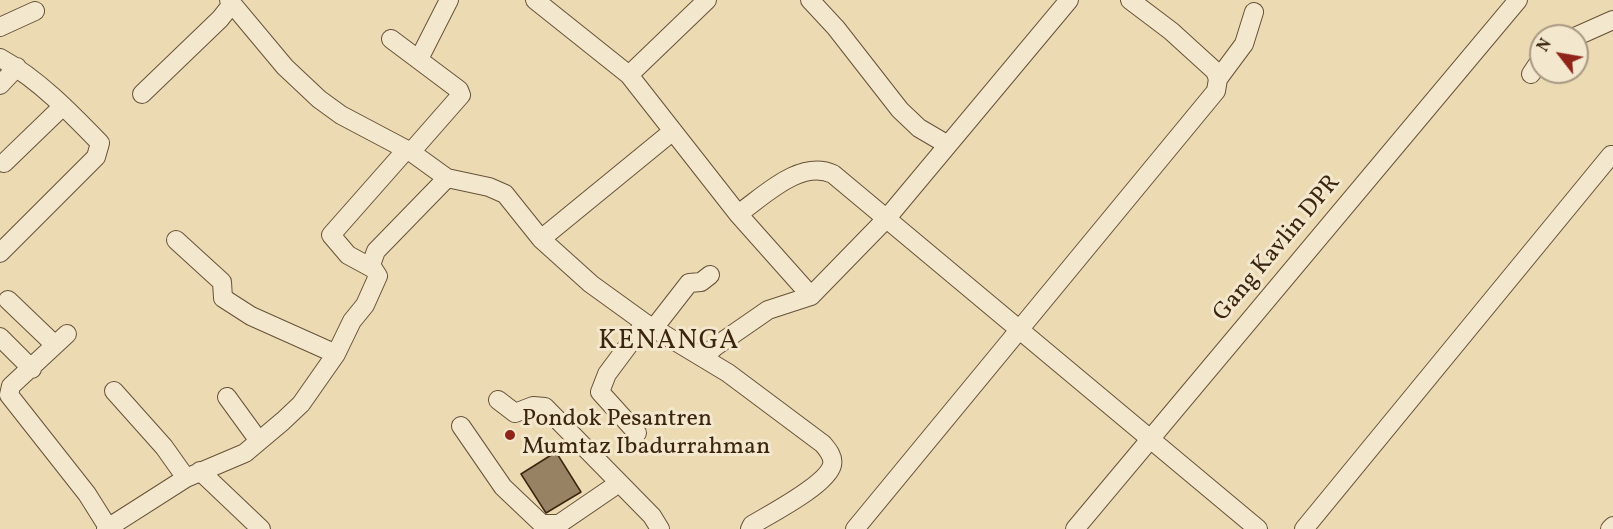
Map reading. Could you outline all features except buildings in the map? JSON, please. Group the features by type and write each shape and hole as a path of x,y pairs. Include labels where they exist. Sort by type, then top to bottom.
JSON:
{"street":[{"path":"419,59 448,0"},
{"path":"534,0 629,75 738,213 811,296"},
{"path":"629,75 707,0"},
{"path":"810,0 864,61 900,110 919,128 948,145"},
{"path":"703,358 716,346 768,310 811,296 887,218 1069,0"},
{"path":"1130,0 1200,56 1215,70 1218,79"},
{"name":"Gang Kavlin DPR","path":"1075,529 1518,0"},
{"path":"142,94 220,19 230,2 285,67 341,115 408,151 447,178 489,187 506,194 541,239 591,284 703,358 823,444 831,456 832,466 821,481 752,525 750,529"},
{"path":"0,27 35,11"},
{"path":"855,529 1213,96 1218,79 1244,44 1254,12"},
{"path":"1589,31 1613,20"},
{"path":"8,300 61,339 32,369 11,386 9,395 87,494 108,529 193,474 245,453 301,404 336,354 352,321 365,305 378,276 372,268 348,255 331,235 461,94 459,90 391,39"},
{"path":"0,58 17,68 63,106 100,143 100,150 0,254"},
{"path":"0,85 17,68"},
{"path":"4,163 63,106"},
{"path":"541,239 673,131"},
{"path":"1304,529 1611,155"},
{"path":"738,213 793,176 821,169 848,184 1258,529"},
{"path":"372,268 380,247 447,178"},
{"path":"176,240 222,282 223,298 251,315 336,354"},
{"path":"638,433 600,392 607,374 688,283 701,282 710,275"},
{"path":"0,337 32,369"},
{"path":"114,391 164,447 193,474 261,529"},
{"path":"227,397 259,441"},
{"path":"498,400 514,413 532,406 545,407 652,516 660,529"},
{"path":"461,426 503,487 542,524 559,524 619,483"}],"place":[{"name":"Pondok Pesantren Mumtaz Ibadurrahman","path":"510,435"}],"district":[{"name":"KENANGA","path":"669,343"}]}
